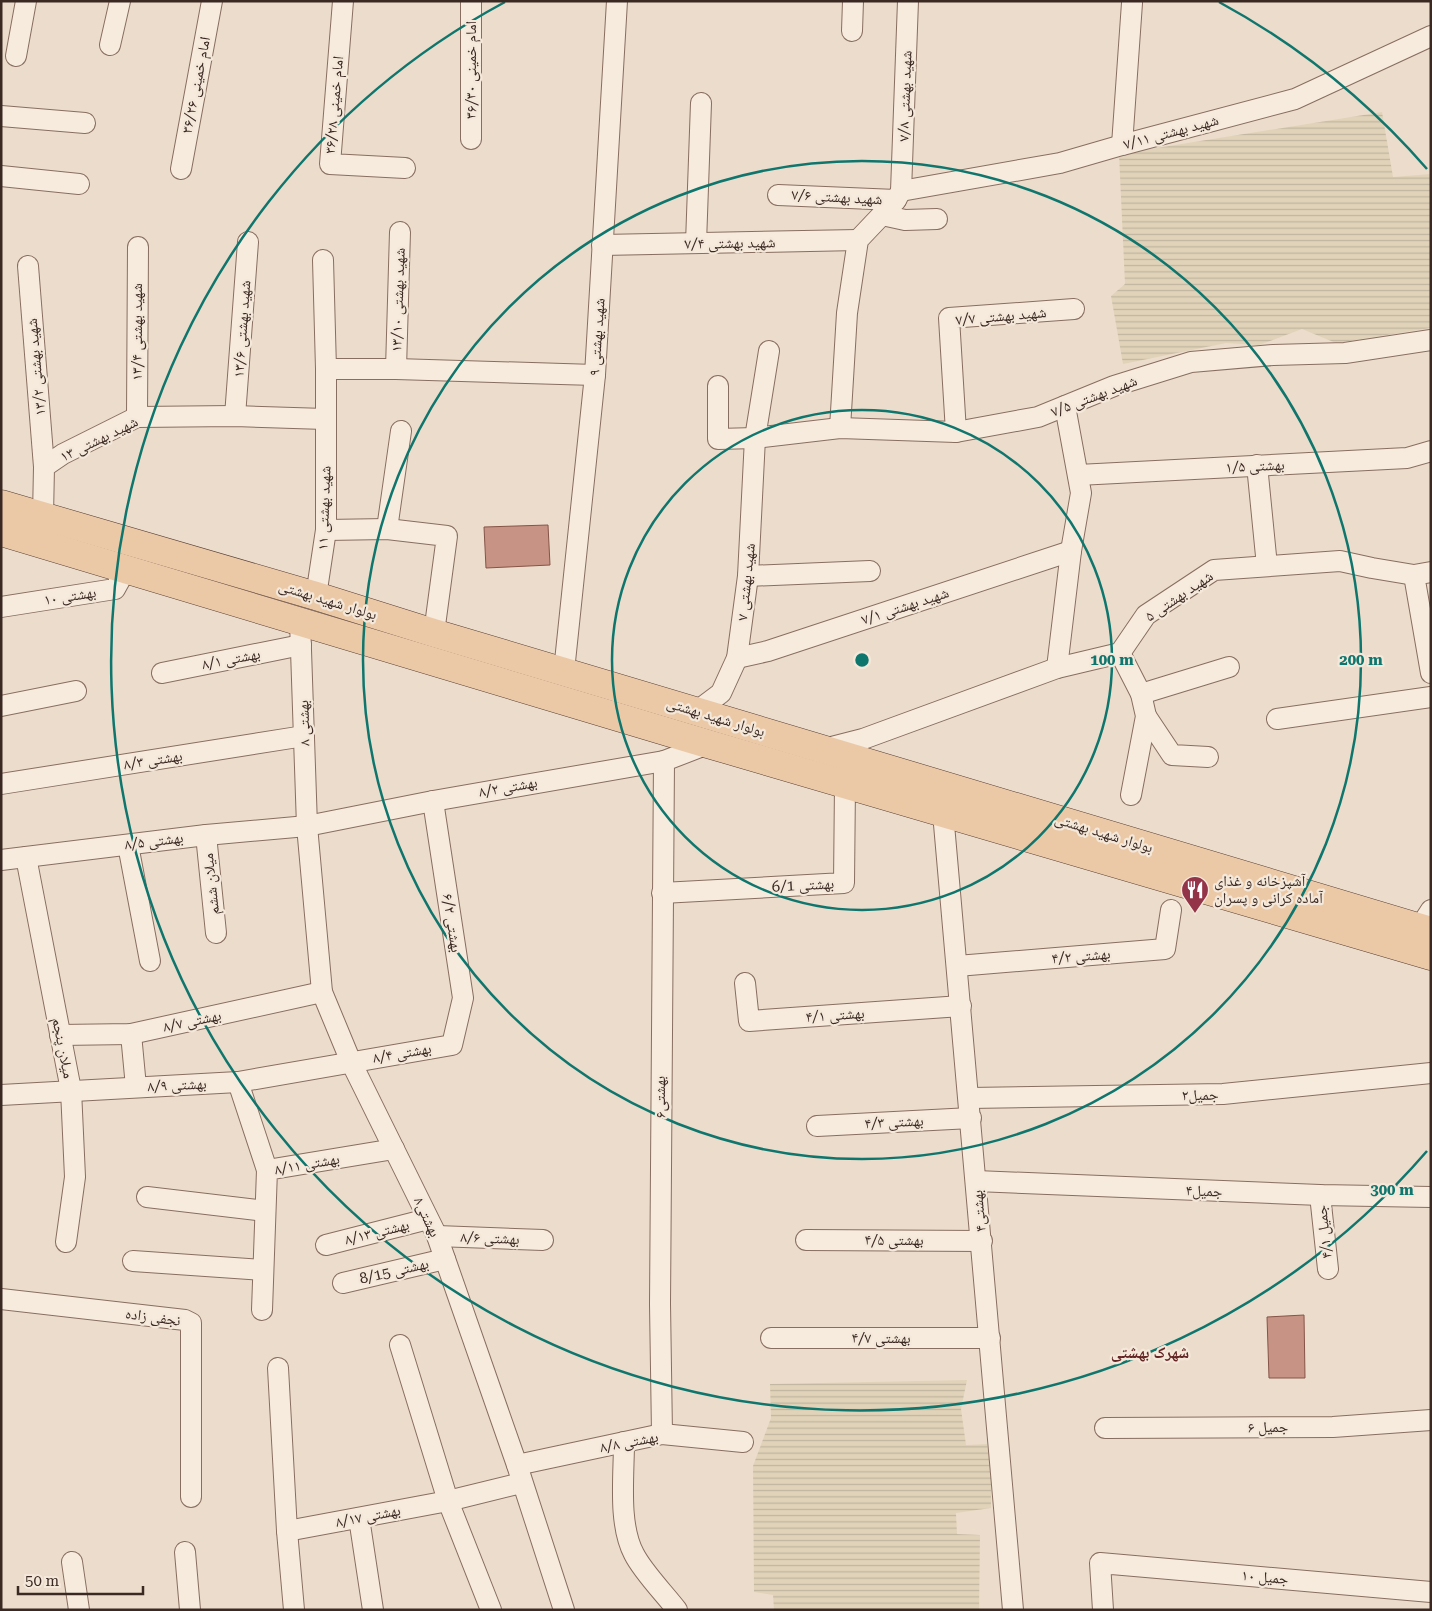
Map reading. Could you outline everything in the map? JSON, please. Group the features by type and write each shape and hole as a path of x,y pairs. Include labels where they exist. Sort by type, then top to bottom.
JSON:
{"main road":[{"name":"بولوار شهید بهشتی","path":"1,504 316,596 824,749 1321,911 1431,956"},
{"name":"بولوار شهید بهشتی","path":"1,532 126,569 301,633 708,744 944,813 1321,911 1427,923"}],"street":[{"path":"16,56 26,1"},
{"path":"110,45 120,1"},
{"name":"امام خمینی ۳۶/۲۶","path":"181,169 212,1"},
{"name":"امام خمینی ۳۶/۲۸","path":"343,1 330,164 405,168"},
{"name":"امام خمینی ۳۶/۳۰","path":"471,1 471,139"},
{"name":"شهید بهشتی ۹","path":"564,671 595,375 617,1"},
{"path":"852,31 853,1"},
{"name":"شهید بهشتی ۷/۸","path":"898,196 908,1"},
{"path":"1122,145 1132,3"},
{"name":"شهید بهشتی ۷/۱۱","path":"898,196 1060,163 1295,99 1431,36"},
{"path":"696,243 702,103"},
{"path":"1,116 85,123"},
{"path":"1,176 79,184"},
{"name":"شهید بهشتی ۷/۶","path":"778,195 898,196"},
{"path":"840,428 847,313 858,240 898,196"},
{"path":"882,215 906,220 937,219"},
{"name":"شهید بهشتی ۱۳/۱۰","path":"396,369 400,232"},
{"name":"شهید بهشتی ۷/۴","path":"602,245 858,240"},
{"name":"شهید بهشتی ۱۳/۶","path":"235,416 248,242"},
{"name":"شهید بهشتی ۱۳/۴","path":"137,417 138,247"},
{"name":"شهید بهشتی ۱۱","path":"316,596 326,530 326,369 323,260"},
{"name":"شهید بهشتی ۱۳/۲","path":"28,266 44,467"},
{"name":"شهید بهشتی ۷/۷","path":"956,432 949,318 1074,309"},
{"name":"شهید بهشتی ۷/۵","path":"718,386 718,439 755,438 840,428 956,432 1038,416 1114,386 1191,362 1273,355 1344,353 1431,340"},
{"name":"شهید بهشتی ۷","path":"697,712 721,693 737,658 748,576 755,438 769,350"},
{"path":"326,369 396,369 595,375"},
{"path":"1057,668 1071,551 1081,493 1065,406"},
{"name":"شهید بهشتی ۱۳","path":"42,516 44,467 63,454 137,417 235,416 325,419"},
{"path":"387,529 401,431"},
{"name":"بهشتی ۱/۵","path":"1078,475 1406,458 1431,451"},
{"path":"1257,465 1267,566"},
{"path":"326,530 387,529 447,536 434,633"},
{"name":"شهید بهشتی ۷/۱","path":"737,658 768,651 1071,551"},
{"name":"شهید بهشتی ۵","path":"1120,653 1146,615 1214,570 1340,561 1372,568 1423,573"},
{"name":"بهشتی ۱۰","path":"1,606 115,589 126,569"},
{"path":"748,576 870,570"},
{"path":"1423,573 1431,670"},
{"name":"بهشتی ۸/۱","path":"162,673 301,633"},
{"name":"۸ بهشتی","path":"301,633 307,826"},
{"path":"824,749 863,739 1057,668 1120,653 1140,694 1146,716 1172,755 1208,757"},
{"path":"1140,694 1229,667"},
{"path":"1,706 76,691"},
{"path":"1277,719 1431,697"},
{"path":"1131,795 1146,716"},
{"name":"بهشتی ۸/۳","path":"1,784 304,736"},
{"name":"بهشتی ۸/۲","path":"307,826 433,801 664,761 708,744"},
{"name":"بهشتی۶","path":"662,1434 660,1304 664,761"},
{"name":"بهشتی 6/1","path":"662,893 844,883 845,784"},
{"name":"بهشتی ۶/۲","path":"433,801 463,998 452,1045"},
{"name":"بهشتی۴","path":"944,813 1013,1610"},
{"name":"بهشتی ۸/۵","path":"1,860 206,835 307,826"},
{"name":"بهشتی۸","path":"307,826 322,992 351,1062 432,1227 445,1260 564,1610"},
{"name":"میلان ششم","path":"206,835 216,934"},
{"path":"128,844 150,960"},
{"name":"میلان پنجم","path":"26,857 71,1090 75,1177 66,1242"},
{"name":"بهشتی ۴/۲","path":"957,966 1165,950 1172,910"},
{"name":"بهشتی ۴/۱","path":"745,983 749,1021 961,1006"},
{"name":"بهشتی ۸/۷","path":"60,1035 131,1034 322,992"},
{"path":"131,1034 136,1087"},
{"name":"بهشتی ۸/۴","path":"351,1062 452,1045"},
{"name":"بهشتی ۸/۹","path":"1,1095 238,1082 351,1062"},
{"name":"جمیل۲","path":"969,1098 1223,1094 1431,1073"},
{"path":"238,1082 267,1170"},
{"name":"بهشتی ۴/۳","path":"818,1126 971,1118"},
{"name":"بهشتی ۸/۱۱","path":"262,1310 267,1170 394,1149"},
{"name":"جمیل۴","path":"976,1181 1320,1195 1431,1197"},
{"name":"جمیل ۴/۱","path":"1320,1195 1328,1269"},
{"path":"147,1197 265,1211"},
{"name":"بهشتی ۸/۶","path":"432,1227 543,1240"},
{"name":"بهشتی ۸/۱۳","path":"326,1245 432,1227"},
{"name":"بهشتی ۴/۵","path":"806,1240 982,1241"},
{"name":"بهشتی 8/15","path":"343,1283 445,1260"},
{"path":"133,1261 263,1270"},
{"name":"نجفی زاده","path":"1,1299 185,1320 191,1324 191,1497"},
{"name":"بهشتی ۴/۷","path":"771,1338 990,1338"},
{"path":"400,1345 448,1501 491,1610"},
{"path":"278,1368 287,1531 294,1610"},
{"name":"جمیل ۶","path":"1105,1428 1334,1427 1431,1420"},
{"name":"بهشتی ۸/۸","path":"519,1474 624,1442 662,1434 743,1442"},
{"path":"624,1442 624,1505 627,1536 634,1555 677,1610"},
{"name":"بهشتی ۸/۱۷","path":"287,1531 448,1501 519,1474"},
{"path":"359,1518 373,1610"},
{"path":"185,1552 190,1610"},
{"path":"72,1562 78,1610"},
{"name":"جمیل ۱۰","path":"1103,1610 1100,1563 1431,1592"}],"shaded area":[{"path":"1382,112 1393,177 1431,174 1431,328 1336,343 1302,329 1259,345 1226,343 1123,364 1111,296 1125,284 1119,154"},
{"path":"967,1380 961,1409 966,1445 987,1444 991,1473 991,1508 956,1513 957,1534 980,1535 979,1610 774,1610 773,1595 754,1592 753,1466 771,1418 770,1384"}],"building":[{"path":"548,525 550,565 486,568 484,527"},
{"path":"1304,1315 1305,1378 1269,1378 1267,1317"}],"place":[{"name":"آشپزخانه و غذای آماده کرانی و پسران","path":"1195,914"}],"district":[{"name":"شهرک بهشتی","path":"1150,1352"}]}
